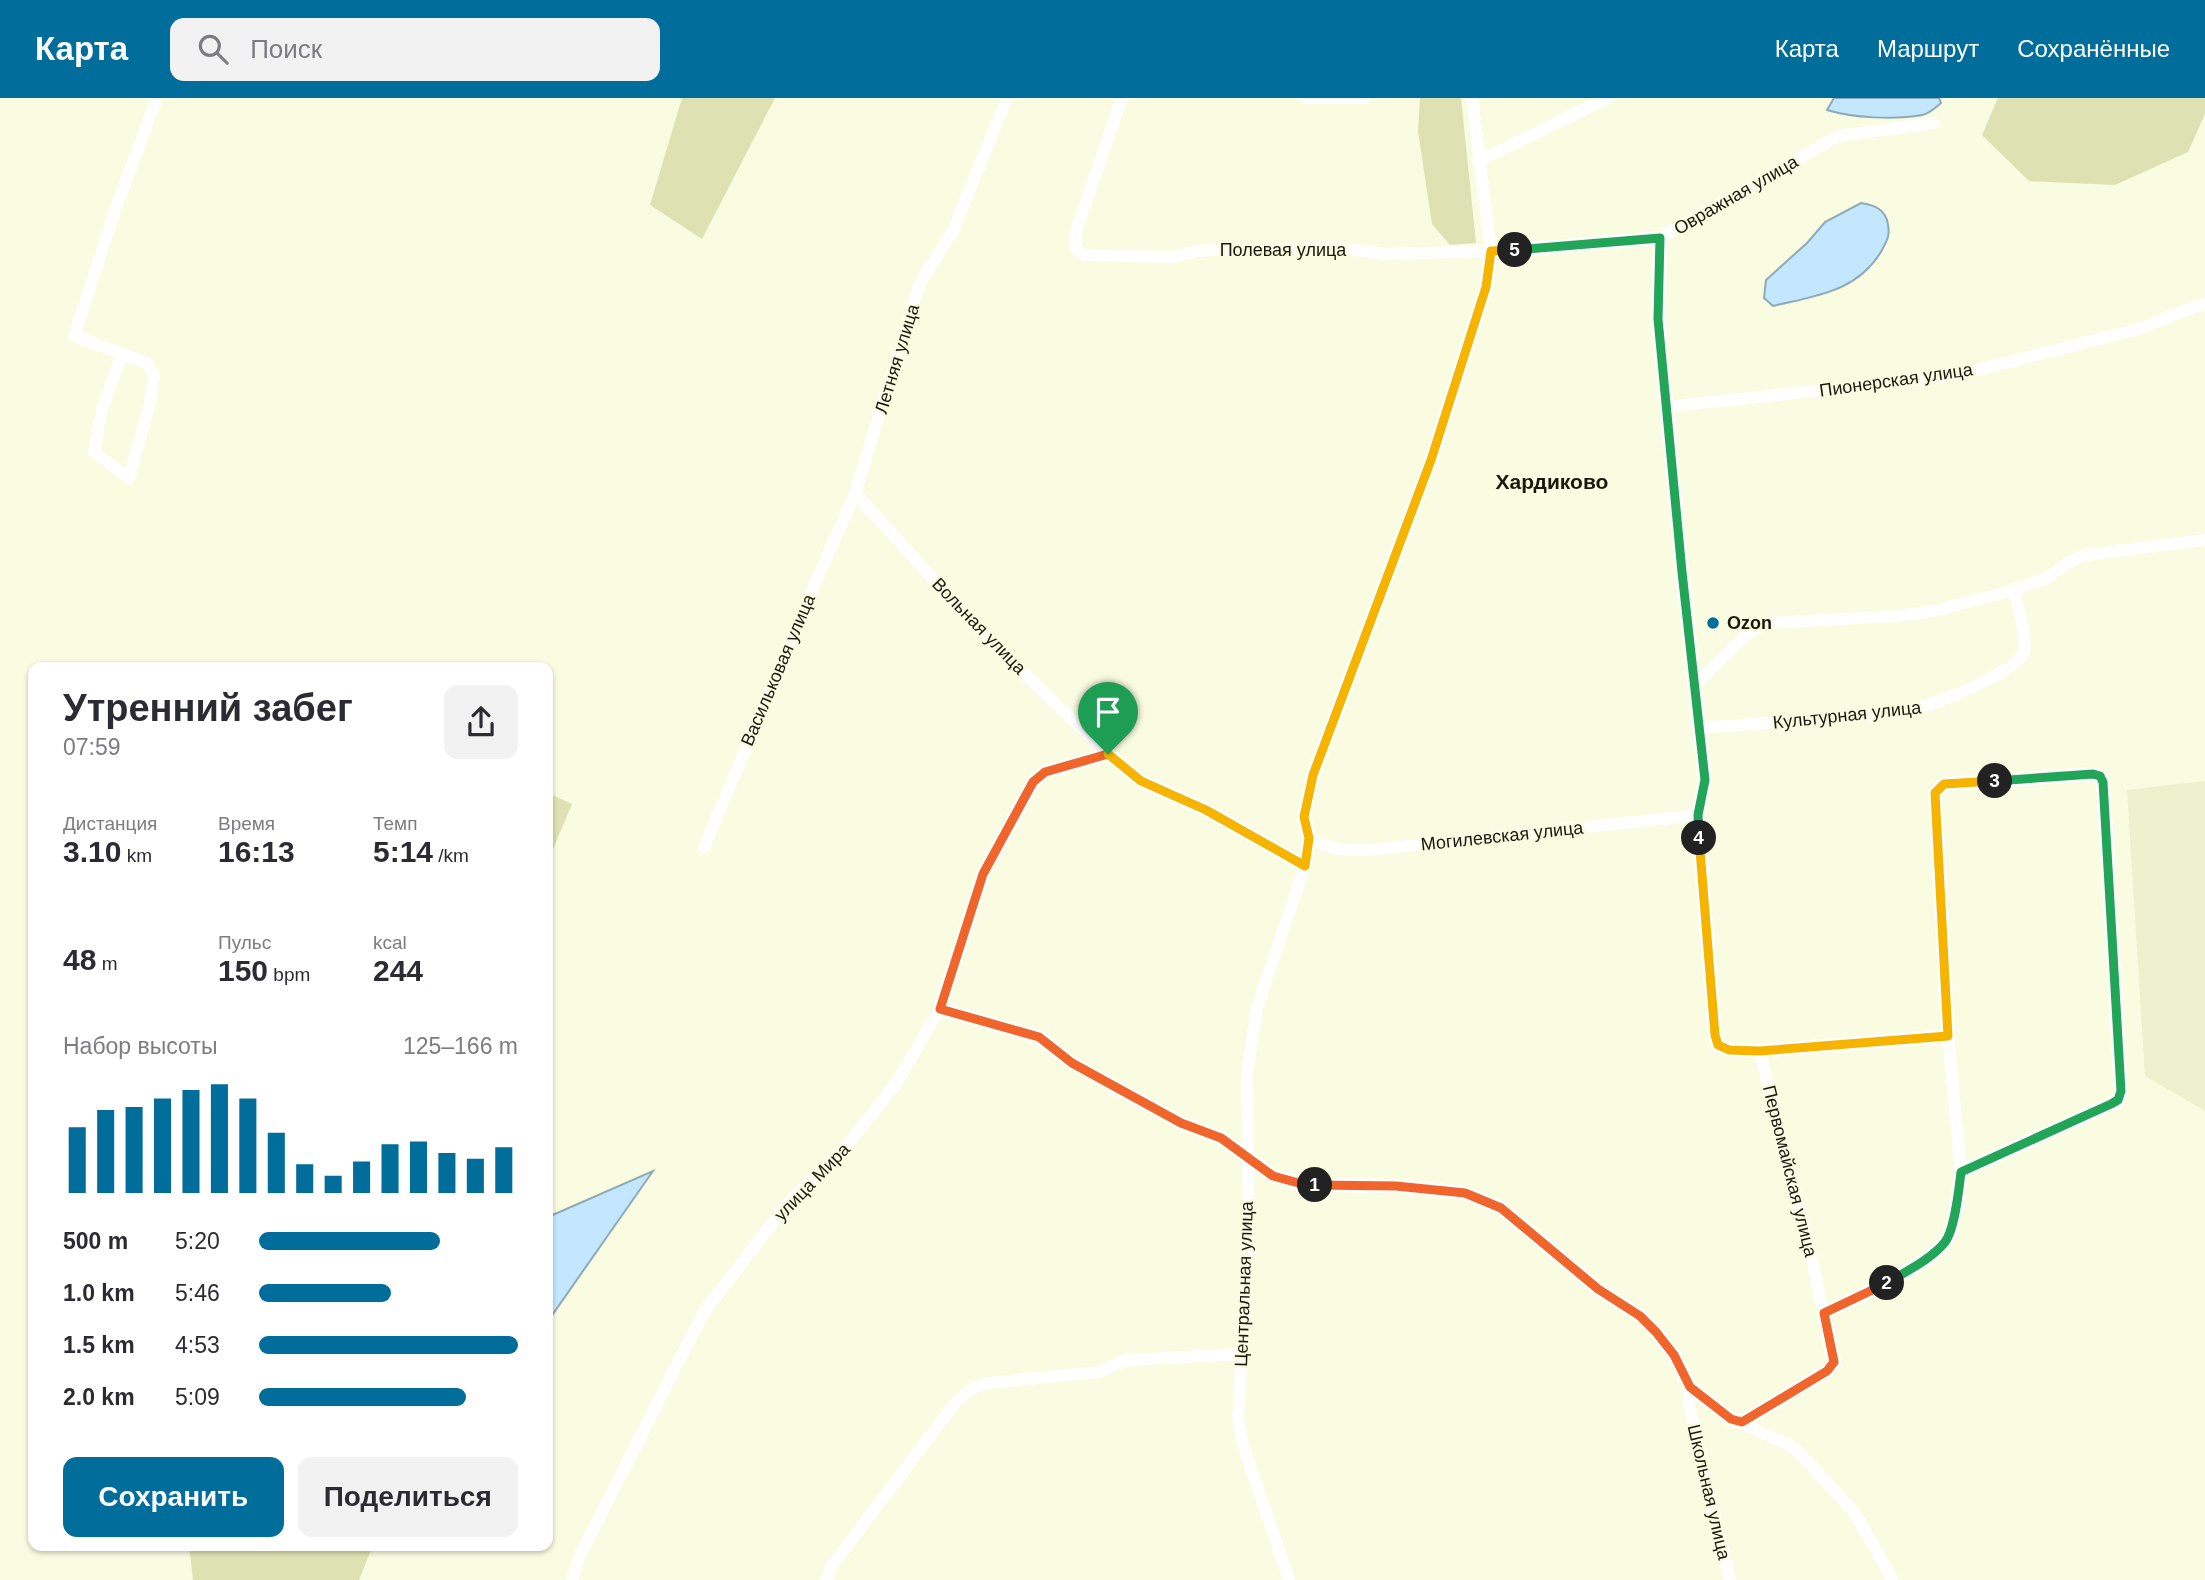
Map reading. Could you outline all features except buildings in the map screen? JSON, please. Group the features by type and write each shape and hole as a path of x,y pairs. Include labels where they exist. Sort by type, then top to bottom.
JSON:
{"street":[{"path":"122,354 102,410 94,452 129,478 150,403 154,375 147,363 74,336 117,205 157,98"},
{"name":"Летняя улица","path":"855,493 920,283 953,231 1007,98"},
{"name":"Полевая улица","path":"1122,98 1079,220 1074,244 1084,255 1173,257 1198,251 1231,249 1338,248 1386,254 1491,251"},
{"path":"1305,98 1365,98"},
{"name":"Центральная улица","path":"1289,1580 1243,1445 1238,1418 1249,1244 1247,1073 1257,1008 1305,866 1309,838 1304,817 1313,775 1431,460 1486,287 1491,251 1472,98"},
{"path":"1478,161 1608,98"},
{"name":"Овражная улица","path":"1491,251 1660,238 1838,136 1934,123"},
{"path":"1660,238 1658,319 1705,780 1698,815 1715,1035 1718,1045 1729,1050 1760,1051 1948,1036"},
{"name":"Пионерская улица","path":"1666,407 1953,376 2139,329 2203,305"},
{"name":"Вольная улица","path":"855,493 979,630 1108,754 1141,781 1206,810 1305,866"},
{"name":"Васильковая улица","path":"704,848 855,493"},
{"path":"1694,686 1748,633 1767,623 1897,616 1957,606 2047,578 2066,564 2085,555 2205,540"},
{"name":"Культурная улица","path":"1699,728 1907,712 1927,708 1989,679 2015,664 2023,656 2025,645 2014,590"},
{"name":"улица Мира","path":"572,1580 580,1555 704,1312 787,1204 849,1143 895,1085 940,1009 983,874 1036,777 1108,754"},
{"path":"1824,1313 1877,1289 1918,1265 1946,1241 1955,1212 1961,1172 1948,1036 1935,793 1944,784 2093,774 2100,776 2103,782 2121,1091 2118,1100 1961,1172"},
{"name":"Могилевская улица","path":"1309,838 1344,851 1380,849 1698,815"},
{"name":"Школьная улица","path":"940,1009 1039,1037 1072,1063 1181,1123 1221,1138 1273,1176 1302,1184 1396,1186 1465,1193 1501,1208 1598,1289 1640,1316 1674,1355 1690,1387 1689,1405 1730,1580"},
{"name":"Первомайская улица","path":"1742,1422 1827,1371 1834,1362 1802,1214 1784,1156 1760,1051"},
{"path":"826,1580 831,1567 947,1414 971,1389 987,1383 1099,1372 1126,1360 1243,1354"},
{"path":"1690,1387 1731,1419 1790,1445 1805,1459 1854,1512 1893,1580"}],"shaded area":[{"path":"682,98 775,98 702,239 650,205"},
{"path":"1420,98 1461,98 1476,243 1450,245 1432,224 1418,131"},
{"path":"1998,98 2205,98 2205,114 2188,152 2115,185 2029,181 1982,135"},
{"path":"2205,781 2205,1111 2145,1076 2127,790"},
{"path":"553,795 572,804 553,849"},
{"path":"190,1551 371,1551 359,1580 193,1580"}],"water":[{"path":"1834,98 1939,98 1941,103 1922,115 1874,117 1827,110"},
{"path":"1861,203 1879,209 1885,215 1889,232 1882,250 1861,275 1848,284 1820,295 1773,306 1764,298 1766,280 1807,243 1825,222"},
{"path":"653,1171 553,1314 553,1215"}],"place":[{"name":"Ozon","path":"1713,623"}],"district":[{"name":"Хардиково","path":"1552,481"}],"route":[{"path":"1660,238 1658,319 1705,780 1698,815 1715,1035 1718,1045 1729,1050 1760,1051 1948,1036 1935,793 1944,784 2093,774 2100,776 2103,782 2121,1091 2118,1100 1961,1172 1955,1212 1946,1241 1918,1265 1877,1289 1824,1313 1834,1362 1827,1371 1742,1422 1731,1419 1690,1387 1674,1355 1640,1316 1598,1289 1501,1208 1465,1193 1396,1186 1302,1184 1273,1176 1221,1138 1181,1123 1072,1063 1039,1037 940,1009 983,874 1036,777 1108,754 1141,781 1206,810 1305,866 1309,838 1304,817 1313,775 1431,460 1486,287 1491,251 1660,238"}]}
